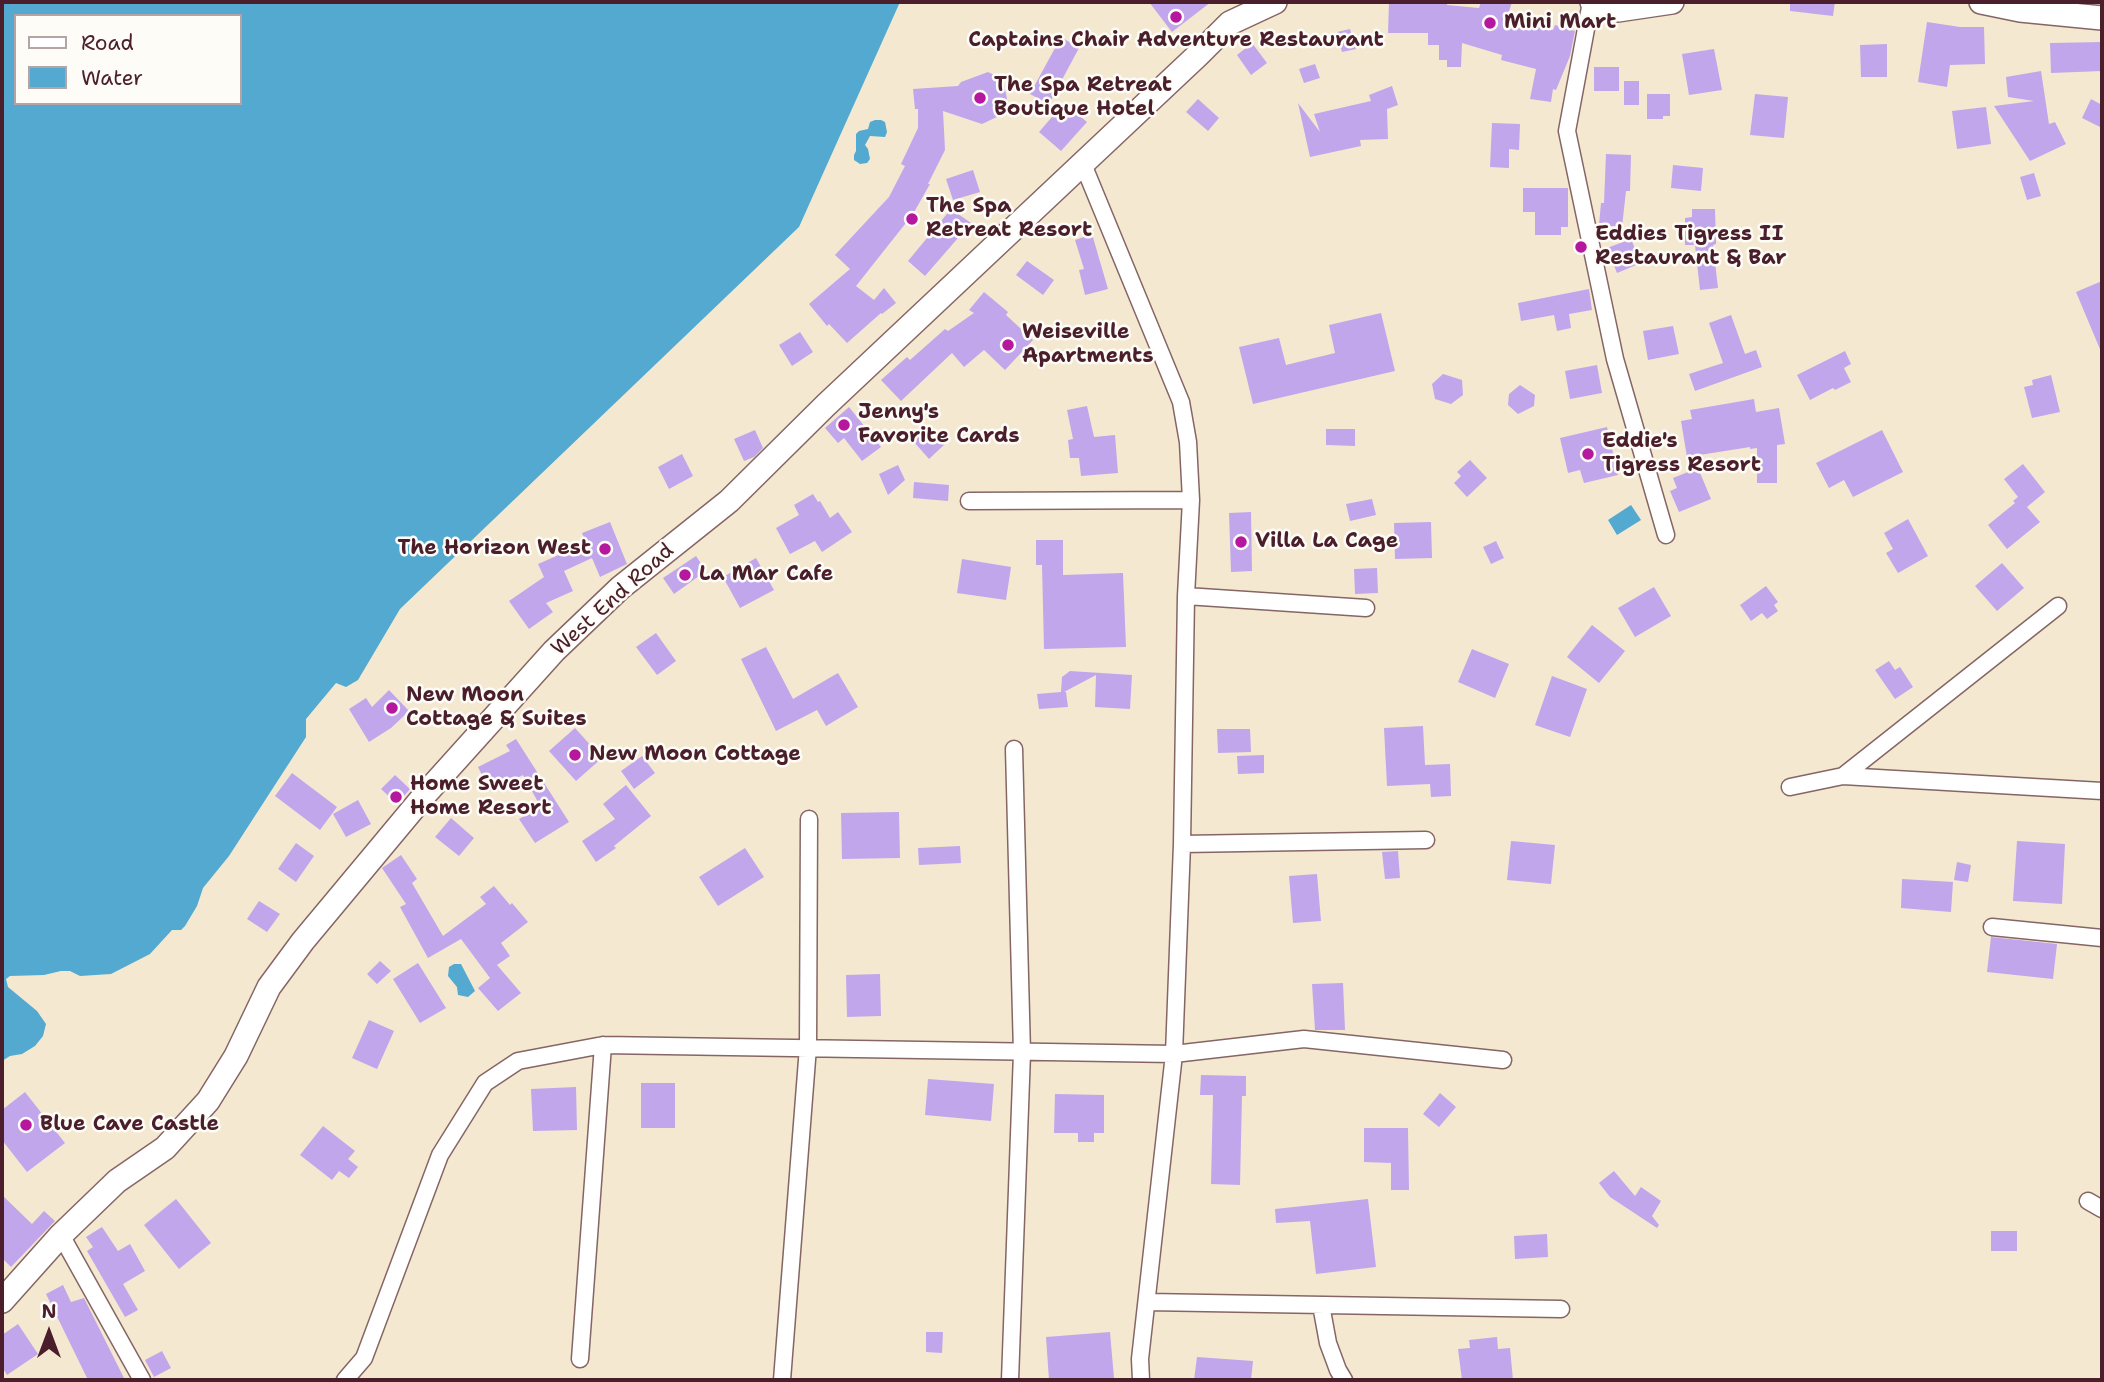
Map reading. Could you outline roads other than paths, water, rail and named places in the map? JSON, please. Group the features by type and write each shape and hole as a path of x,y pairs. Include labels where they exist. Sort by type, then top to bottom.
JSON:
{"main road":[{"name":"West End Road","path":"2,1301 61,1235 117,1181 165,1147 208,1101 236,1056 269,987 303,941 428,791 554,651 620,589 729,501 826,405 1230,23 1275,2"},
{"path":"1591,2 1618,10 1672,2"},
{"path":"1981,2 2020,10 2102,18"}],"street":[{"path":"1591,2 1567,131 1615,359 1666,535"},
{"path":"1083,164 1181,402 1188,442 1191,500 1174,1054 1140,1359 1140,1380"},
{"path":"969,501 1191,500"},
{"path":"1186,596 1366,608"},
{"path":"1843,776 2058,606"},
{"path":"1010,1380 1022,1053 1014,749"},
{"path":"1790,787 1843,776 2102,792"},
{"path":"782,1380 808,1047 809,819"},
{"path":"1182,844 1426,840"},
{"path":"1992,927 2102,938"},
{"path":"345,1380 364,1358 440,1155 485,1083 518,1061 603,1045 1174,1054 1304,1039 1503,1060"},
{"path":"580,1359 603,1045"},
{"path":"61,1235 142,1380"},
{"path":"1147,1302 1561,1309"},
{"path":"1321,1305 1328,1343 1344,1380"}],"water":[{"path":"2,2 900,2 799,227 400,609 358,680 346,687 336,683 306,719 306,737 229,856 203,888 197,906 181,930 172,930 150,954 111,974 80,976 70,971 61,971 44,975 10,976 6,979 8,987 37,1011 46,1024 43,1036 35,1046 22,1054 2,1061"},
{"path":"870,122 885,122 887,132 885,137 870,136 865,145 870,159 867,163 860,164 854,160 856,134 868,129"},
{"path":"1631,505 1641,520 1617,535 1608,520"},
{"path":"461,964 475,991 468,997 458,995 457,987 448,976 449,967"}],"place":[{"name":"Captains Chair Adventure Restaurant","path":"1176,17"},
{"name":"Mini Mart","path":"1490,23"},
{"name":"The Spa Retreat Boutique Hotel","path":"980,98"},
{"name":"The Spa Retreat Resort","path":"912,219"},
{"name":"Eddies Tigress II Restaurant & Bar","path":"1581,247"},
{"name":"Weiseville Apartments","path":"1008,345"},
{"name":"Jenny's Favorite Cards","path":"844,425"},
{"name":"Eddie's Tigress Resort","path":"1588,454"},
{"name":"Villa La Cage","path":"1241,542"},
{"name":"The Horizon West","path":"605,549"},
{"name":"La Mar Cafe","path":"685,575"},
{"name":"New Moon Cottage & Suites","path":"392,708"},
{"name":"New Moon Cottage","path":"575,755"},
{"name":"Home Sweet Home Resort","path":"396,797"},
{"name":"Blue Cave Castle","path":"26,1125"}]}
